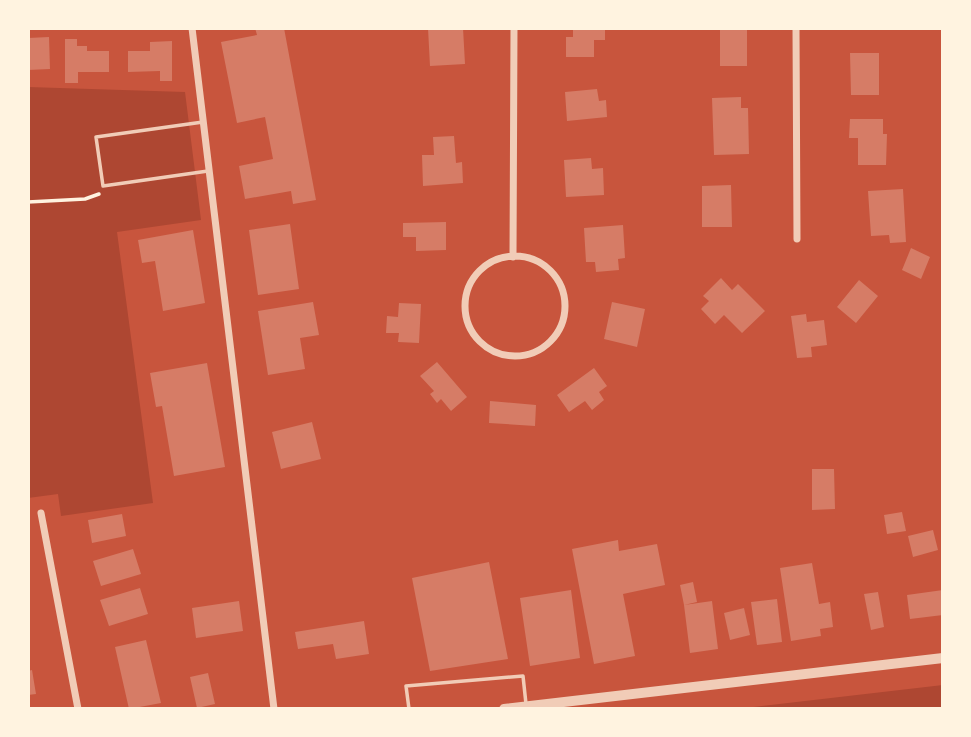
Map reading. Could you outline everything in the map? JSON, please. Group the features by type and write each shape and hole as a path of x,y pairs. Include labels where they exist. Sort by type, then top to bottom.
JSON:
{"street":[{"path":"192,28 274,709"},
{"path":"513,257 514,28"},
{"path":"796,28 797,239"},
{"path":"513,257 538,262 551,271 560,284 565,299 565,314 554,338 533,353 517,356 502,355 488,349 476,338 470,329 465,304 468,288 476,275 497,260 513,257"},
{"path":"41,513 78,709"},
{"path":"504,709 943,658"}],"lane":[{"path":"203,121 96,137 103,186 209,171"},
{"path":"409,709 406,686 523,676 526,706"}],"path":[{"path":"28,202 95,197 103,186"}],"shaded area":[{"path":"28,87 185,92 201,220 117,232 153,503 61,516 58,494 28,498"},
{"path":"943,685 943,709 737,709"}],"building":[{"path":"255,28 284,28 316,200 293,204 291,191 245,199 239,166 273,159 265,117 237,123 221,42 257,35"},
{"path":"428,28 463,28 465,64 430,66"},
{"path":"573,28 605,28 605,40 594,40 594,57 566,57 566,37 573,37"},
{"path":"720,28 747,28 747,66 720,66"},
{"path":"49,37 50,69 28,70 28,38"},
{"path":"65,39 77,39 77,46 87,46 87,51 109,51 109,72 78,72 78,83 65,83"},
{"path":"172,41 172,81 160,81 160,71 128,72 128,51 150,51 150,42"},
{"path":"850,53 879,53 879,95 851,95"},
{"path":"597,89 599,101 606,100 607,117 567,121 565,92"},
{"path":"741,97 741,108 748,108 749,154 714,155 712,98"},
{"path":"850,119 883,119 883,134 887,134 886,165 858,165 858,138 849,138"},
{"path":"454,136 456,163 462,162 463,183 423,186 422,155 434,155 433,137"},
{"path":"591,158 592,169 603,168 604,195 566,197 564,160"},
{"path":"731,185 732,227 702,227 702,186"},
{"path":"903,189 906,242 890,243 889,235 871,236 868,191"},
{"path":"446,222 446,250 416,251 416,237 403,237 403,223"},
{"path":"290,224 299,289 258,295 249,230"},
{"path":"623,225 625,258 618,259 619,270 596,272 595,262 586,262 584,228"},
{"path":"193,230 205,303 163,311 155,261 142,263 138,240"},
{"path":"911,248 930,257 921,279 902,270"},
{"path":"721,278 732,290 738,284 765,311 742,333 724,315 715,324 701,309 709,301 703,296"},
{"path":"859,280 878,296 856,323 837,307"},
{"path":"313,302 319,335 300,338 305,369 268,375 258,311"},
{"path":"612,302 645,309 637,347 604,339"},
{"path":"399,303 421,304 419,343 398,342 399,333 386,333 387,316 398,317"},
{"path":"806,314 807,322 824,320 827,345 811,347 812,357 797,358 791,316"},
{"path":"437,362 467,397 451,411 441,399 437,403 430,394 434,391 420,376"},
{"path":"207,363 225,467 174,476 162,406 156,407 150,373"},
{"path":"594,368 607,386 599,392 604,400 592,410 585,401 569,412 557,395"},
{"path":"490,401 536,405 535,426 489,423"},
{"path":"312,422 321,459 281,469 272,432"},
{"path":"812,469 834,469 835,509 812,510"},
{"path":"902,512 906,531 887,534 884,515"},
{"path":"122,514 126,536 92,543 88,520"},
{"path":"933,530 938,550 913,557 908,536"},
{"path":"618,540 619,551 657,544 665,585 623,594 635,656 594,664 572,549"},
{"path":"133,549 141,574 101,586 93,561"},
{"path":"489,562 508,659 430,671 412,578"},
{"path":"812,563 819,604 830,602 833,627 820,629 821,636 791,641 780,568"},
{"path":"693,582 697,602 684,605 680,585"},
{"path":"140,588 148,614 109,626 100,600"},
{"path":"571,590 580,658 530,666 520,598"},
{"path":"943,590 943,615 910,619 907,595"},
{"path":"878,592 884,627 871,630 864,594"},
{"path":"777,599 782,642 757,645 751,602"},
{"path":"239,601 243,631 196,638 192,608"},
{"path":"712,601 718,649 690,653 684,605"},
{"path":"744,608 750,635 730,640 724,613"},
{"path":"364,621 369,654 336,659 333,644 298,649 295,632"},
{"path":"146,640 161,703 129,709 115,647"},
{"path":"32,670 36,694 28,695 28,671"},
{"path":"208,673 215,704 197,708 190,677"}]}
